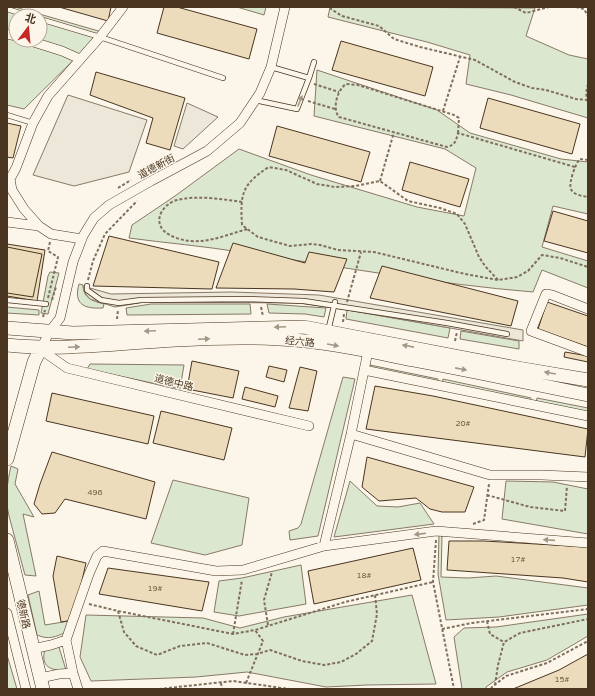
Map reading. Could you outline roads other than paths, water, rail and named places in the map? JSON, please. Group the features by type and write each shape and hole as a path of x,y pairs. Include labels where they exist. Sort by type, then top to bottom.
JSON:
{"main road":[{"name":"经六路","path":"7,328 73,333 304,327 588,380"},
{"name":"经六路","path":"7,345 41,348 107,346 175,340 228,338 280,339 326,343 588,396"},
{"path":"8,450 34,362 41,348"},
{"name":"德新路","path":"7,540 41,684"}],"street":[{"path":"82,238 51,234 39,226 24,209 12,190 9,181 12,167 48,96 100,37 123,7"},
{"name":"道德新街","path":"41,348 60,318 73,262 82,238 94,218 109,205 207,151 240,123 260,93 271,67 285,7"},
{"path":"48,46 80,59"},
{"path":"7,222 39,226"},
{"path":"588,309 546,294 531,331 588,352"},
{"name":"道德中路","path":"41,348 67,368 308,426"},
{"path":"324,546 351,434 368,351"},
{"path":"364,370 588,416"},
{"path":"351,434 490,476 542,475 588,477"},
{"path":"78,689 66,640 92,568 97,556 103,551 216,571 243,570 324,546 436,531 588,543"},
{"path":"7,613 26,689"},
{"path":"32,649 66,640"},
{"path":"41,684 59,674 73,673"}],"lane":[{"path":"48,21 223,78"},
{"path":"256,100 297,109 314,62"},
{"path":"271,67 308,80"},
{"path":"7,115 33,123"},
{"path":"87,286 87,290 101,300 119,303 141,300 304,301 334,304 507,334"},
{"path":"7,300 46,304"},
{"path":"328,331 334,304"}]}
